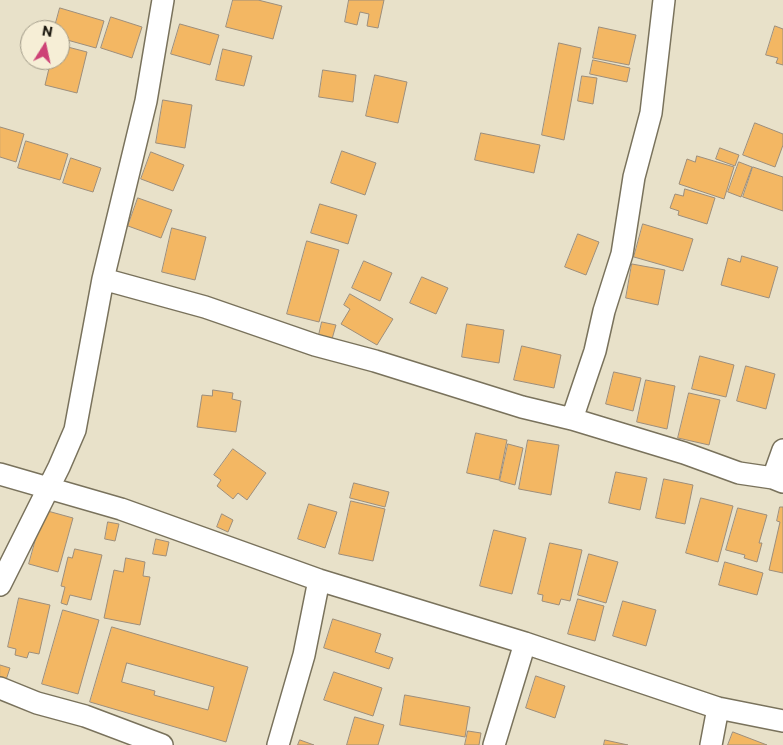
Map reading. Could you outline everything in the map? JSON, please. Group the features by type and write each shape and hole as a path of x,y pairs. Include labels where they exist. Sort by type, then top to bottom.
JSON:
{"street":[{"path":"0,585 75,430 103,280 146,101 163,0"},
{"path":"572,419 595,351 604,310 622,254 634,177 651,113 661,0"},
{"path":"103,280 205,307 315,345 375,361 522,407 572,419 740,472 778,480 783,450"},
{"path":"0,474 48,489 122,508 319,580 525,643 718,708 783,720"},
{"path":"278,745 288,717 304,655 319,580"},
{"path":"494,745 525,643"},
{"path":"0,688 37,703 85,716 162,745"},
{"path":"711,745 718,708"}],"building":[{"path":"233,0 258,0 282,6 273,39 226,27"},
{"path":"349,0 384,0 378,28 367,26 369,14 360,12 357,25 345,22"},
{"path":"60,8 104,21 96,48 70,41 70,20 57,20"},
{"path":"111,17 142,27 132,58 101,48"},
{"path":"180,24 219,35 210,65 171,54"},
{"path":"775,26 783,29 783,65 776,63 778,58 766,55"},
{"path":"599,27 636,35 629,65 593,58"},
{"path":"559,43 581,48 564,140 542,135"},
{"path":"70,48 87,52 77,93 45,85 49,70 70,70"},
{"path":"223,49 252,56 244,86 216,80"},
{"path":"593,60 630,68 627,82 590,74"},
{"path":"323,70 356,75 353,102 319,97"},
{"path":"375,75 407,82 398,123 366,116"},
{"path":"582,76 597,78 593,104 578,101"},
{"path":"163,100 192,105 185,148 156,143"},
{"path":"755,123 783,134 783,145 775,167 743,155"},
{"path":"0,127 24,134 16,162 0,157"},
{"path":"481,133 540,145 534,173 475,160"},
{"path":"26,141 68,154 60,180 18,168"},
{"path":"720,148 739,155 735,166 716,159"},
{"path":"342,151 376,163 365,195 331,183"},
{"path":"151,152 184,165 173,191 141,179"},
{"path":"697,156 734,167 724,199 679,184 687,159 695,162"},
{"path":"71,158 101,168 93,192 63,183"},
{"path":"739,162 752,167 741,197 728,192"},
{"path":"753,167 783,177 783,211 743,197"},
{"path":"685,189 715,198 707,224 678,215 679,211 670,208 675,194 683,196"},
{"path":"138,198 172,210 161,238 128,226"},
{"path":"320,204 357,215 348,244 311,233"},
{"path":"643,224 693,239 683,271 634,257"},
{"path":"172,228 206,237 195,280 162,272"},
{"path":"578,234 599,242 586,275 565,267"},
{"path":"307,241 339,250 319,322 287,314"},
{"path":"742,256 778,267 769,298 721,285 728,258 740,262"},
{"path":"364,261 392,273 380,301 352,288"},
{"path":"632,264 665,270 658,305 626,298"},
{"path":"422,277 448,288 436,314 410,303"},
{"path":"350,294 393,319 377,345 341,324 350,309 344,305"},
{"path":"322,322 336,325 332,339 319,335"},
{"path":"467,324 504,330 499,363 462,357"},
{"path":"522,346 561,355 554,388 514,380"},
{"path":"700,356 734,365 726,397 692,389"},
{"path":"746,366 775,374 766,409 737,401"},
{"path":"614,372 641,378 633,411 606,404"},
{"path":"646,380 675,386 667,429 637,422"},
{"path":"213,390 233,393 232,399 241,401 236,432 197,427 202,395 212,396"},
{"path":"689,393 720,400 709,445 678,438"},
{"path":"476,433 507,440 499,480 467,473"},
{"path":"528,440 559,445 551,495 519,489"},
{"path":"508,444 523,448 515,485 500,481"},
{"path":"233,449 266,473 247,500 238,493 233,499 217,486 221,480 214,475"},
{"path":"616,472 647,478 640,510 609,503"},
{"path":"664,479 693,485 685,524 656,518"},
{"path":"354,483 389,492 385,507 350,498"},
{"path":"701,498 733,506 718,562 686,553"},
{"path":"351,501 385,509 373,561 339,554"},
{"path":"309,504 337,512 325,548 298,539"},
{"path":"780,507 783,507 783,573 769,570 780,522 777,521"},
{"path":"738,508 767,515 759,543 762,543 757,562 744,558 745,555 726,550"},
{"path":"44,510 73,518 58,572 29,564"},
{"path":"222,514 233,520 228,532 217,527"},
{"path":"108,522 119,524 115,541 105,539"},
{"path":"494,530 526,538 512,594 480,586"},
{"path":"156,539 169,542 166,556 153,554"},
{"path":"550,543 582,550 570,601 561,599 559,605 542,601 543,595 538,594"},
{"path":"75,549 102,555 91,600 70,595 67,605 61,603 65,587 61,586 68,557 72,558"},
{"path":"589,554 618,562 606,603 578,595"},
{"path":"126,558 145,562 143,576 150,577 140,625 104,618 114,570 123,572"},
{"path":"725,562 763,573 757,595 719,585"},
{"path":"19,598 50,605 39,654 29,652 27,658 15,655 16,649 8,647"},
{"path":"578,599 604,606 595,641 568,634"},
{"path":"623,601 656,610 646,646 613,636"},
{"path":"63,610 99,620 78,694 42,684"},
{"path":"333,619 381,634 375,652 393,658 389,669 324,648"},
{"path":"112,627 248,667 226,742 90,702","holes":["127,663 214,687 208,710 154,695 155,691 122,682"]},
{"path":"0,665 10,668 6,680 0,679"},
{"path":"334,672 382,688 373,716 324,700"},
{"path":"536,676 565,686 555,718 526,708"},
{"path":"405,695 470,707 465,737 400,725"},
{"path":"355,717 384,725 378,745 347,745"},
{"path":"468,731 481,733 479,745 465,745"},
{"path":"733,732 767,745 728,745"},
{"path":"300,740 314,745 298,745"},
{"path":"605,740 628,745 604,745"}]}
